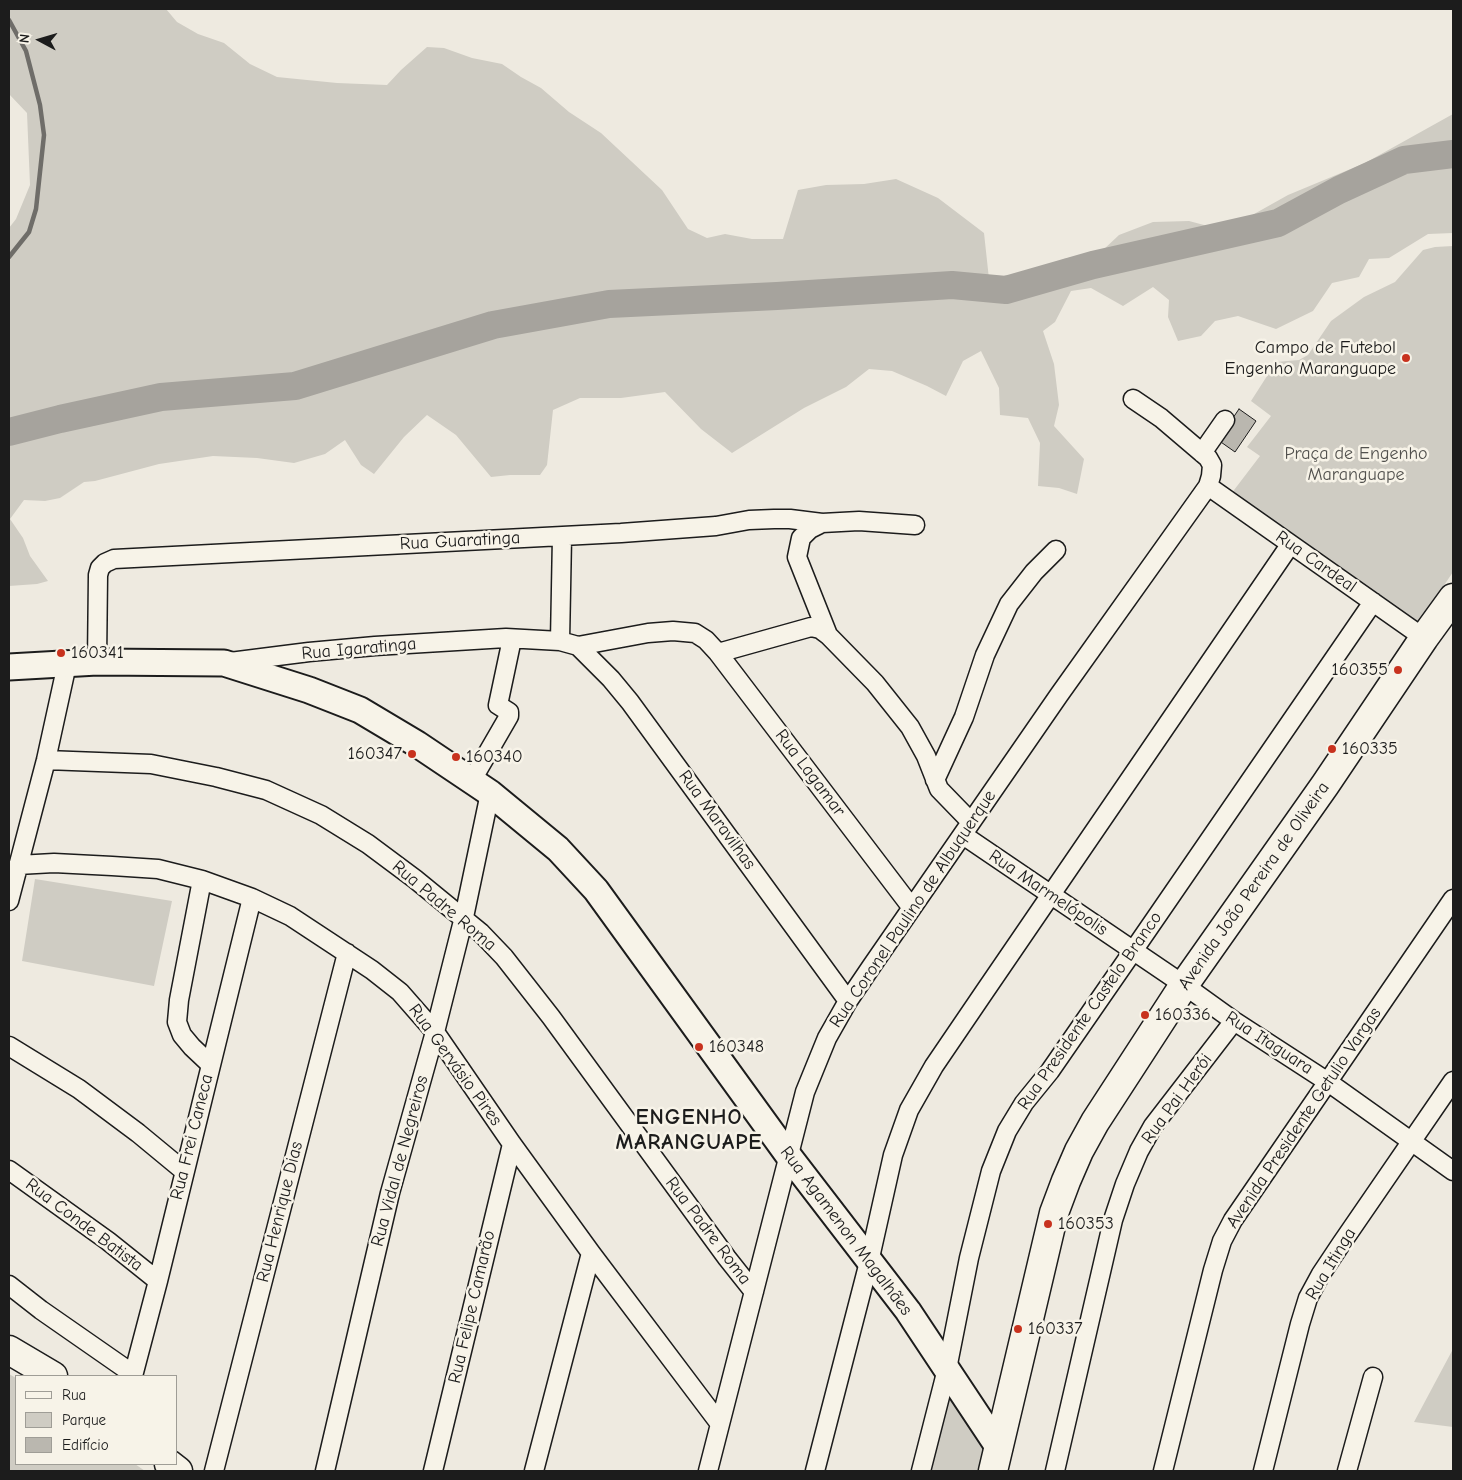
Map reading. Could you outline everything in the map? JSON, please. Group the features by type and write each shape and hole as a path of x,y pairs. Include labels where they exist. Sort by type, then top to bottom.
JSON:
{"main road":[{"name":"Avenida João Pereira de Oliveira","path":"996,1460 1054,1213 1079,1151 1095,1122 1184,985 1325,785 1453,598"},
{"path":"9,1350 51,1375"}],"street":[{"path":"1133,399 1161,418 1208,458 1212,465 1208,486"},
{"path":"1202,453 1225,420"},
{"name":"Rua Cardeal","path":"1208,486 1424,638"},
{"name":"Rua Coronel Paulino de Albuquerque","path":"708,1471 805,1092 827,1038 848,1001 967,828 1208,486"},
{"name":"Rua Guaratinga","path":"97,662 98,575 100,568 105,563 114,559 562,536 716,526 774,518 822,523 858,521 916,525"},
{"path":"822,523 810,529 801,538 797,557 828,635"},
{"path":"560,641 562,536"},
{"path":"815,1471 869,1262 893,1155 909,1110 934,1066 1290,545"},
{"path":"935,780 964,717 985,655 1009,604 1034,572 1056,550"},
{"name":"Rua Presidente Castelo Branco","path":"921,1471 947,1369 968,1258 992,1171 1007,1131 1024,1103 1050,1071 1373,602"},
{"path":"712,646 811,627 820,629 828,635"},
{"name":"Rua Igaratinga","path":"9,667 97,662 224,663 375,646 512,639 560,641 578,646 673,631 695,633 712,646"},
{"name":"Rua Marmelópolis","path":"828,635 875,683 910,727 926,756 935,780 967,828 1051,896 1184,985"},
{"name":"Rua Vidal de Negreiros","path":"325,1471 390,1193 435,1032 464,917 481,786 509,716 509,712 498,705 512,639"},
{"name":"Rua Maravilhas","path":"578,646 611,679 630,702 848,1001"},
{"name":"Rua Lagamar","path":"712,646 912,908"},
{"name":"Rua Agamenon Magalhães","path":"224,663 309,690 360,710 417,744 481,786 558,849 596,890 788,1155 908,1312 947,1369 996,1460"},
{"path":"9,901 46,760 67,664"},
{"name":"Rua Padre Roma","path":"46,760 151,764 216,777 266,790 321,815 368,844 415,878 464,917 504,957 754,1292"},
{"name":"Rua Gervásio Pires","path":"18,865 54,863 112,866 158,870 202,880 252,898 290,916 372,970 400,992 435,1032 512,1144 591,1253 720,1424"},
{"path":"202,880 179,1000 177,1022 182,1035 210,1064"},
{"name":"Rua Frei Caneca","path":"133,1375 158,1281 252,898"},
{"name":"Avenida Presidente Getulio Vargas","path":"1163,1471 1213,1270 1222,1241 1232,1220 1453,899"},
{"name":"Rua Henrique Dias","path":"214,1471 346,953"},
{"name":"Rua Itaguara","path":"1184,985 1234,1021 1328,1082 1453,1171"},
{"name":"Rua Pai Herói","path":"1055,1471 1113,1220 1125,1184 1139,1151 1153,1126 1234,1021"},
{"path":"9,1046 79,1089 138,1133 184,1171"},
{"name":"Rua Itinga","path":"1263,1471 1308,1298 1341,1244 1453,1082"},
{"name":"Rua Felipe Camarão","path":"434,1471 512,1144"},
{"name":"Rua Conde Batista","path":"9,1170 108,1241 158,1281"},
{"path":"534,1471 591,1253"},
{"path":"9,1285 133,1375"},
{"path":"1348,1471 1373,1377"}],"green space":[{"path":"9,9 166,9 177,22 198,34 224,43 250,64 277,77 337,83 387,85 427,47 444,48 472,58 502,64 541,88 569,112 601,133 662,190 688,229 707,238 725,234 752,239 783,239 798,190 826,185 864,184 896,179 938,198 984,233 989,279 1037,276 1063,259 1102,251 1119,235 1153,222 1189,221 1219,229 1247,218 1288,195 1365,163 1453,114 1453,233 1428,234 1389,258 1369,259 1359,277 1332,283 1313,311 1276,329 1238,316 1215,321 1201,336 1178,341 1168,317 1169,300 1153,287 1123,306 1091,288 1071,291 1055,322 1043,331 1054,364 1059,405 1054,426 1084,459 1077,494 1059,488 1038,486 1040,443 1028,418 1000,415 999,388 981,351 963,361 946,396 892,371 869,369 846,387 804,408 732,453 701,429 665,392 621,398 580,398 553,410 547,465 540,475 491,477 456,435 427,415 404,437 374,474 361,465 345,440 325,454 294,463 257,458 213,456 159,464 95,481 84,482 60,498 45,501 24,500 10,519 23,538 30,556 48,581 37,584 9,586 9,228 16,219 30,185 27,113 9,94"},
{"name":"Praça de Engenho Maranguape","path":"1453,246 1453,572 1417,625 1231,494 1260,456 1247,447 1271,416 1251,401 1276,362 1299,360 1308,355 1331,321 1364,297 1395,282 1423,250"},
{"path":"35,879 172,901 154,986 22,961"},
{"path":"1453,1349 1453,1427 1414,1422"},
{"path":"9,1374 15,1377 15,1465 136,1465 145,1471 9,1471"},
{"path":"948,1379 999,1448 993,1471 924,1471"}],"building":[{"path":"1239,409 1256,421 1235,452 1218,440"}],"waterway":[{"path":"9,20 26,51 40,105 44,135 36,209 29,232 9,257"},
{"path":"9,432 161,397 295,386 493,325 609,304 952,285 1006,290 1093,265 1278,223 1339,190 1404,160 1453,154"}],"place":[{"name":"Campo de Futebol Engenho Maranguape","path":"1406,358"},
{"name":"160341","path":"61,653"},
{"name":"160355","path":"1398,670"},
{"name":"160335","path":"1332,749"},
{"name":"160347","path":"412,754"},
{"name":"160340","path":"456,757"},
{"name":"160336","path":"1145,1015"},
{"name":"160348","path":"699,1047"},
{"name":"160353","path":"1048,1224"},
{"name":"160337","path":"1018,1329"}],"district":[{"name":"ENGENHO MARANGUAPE","path":"689,1130"}]}
